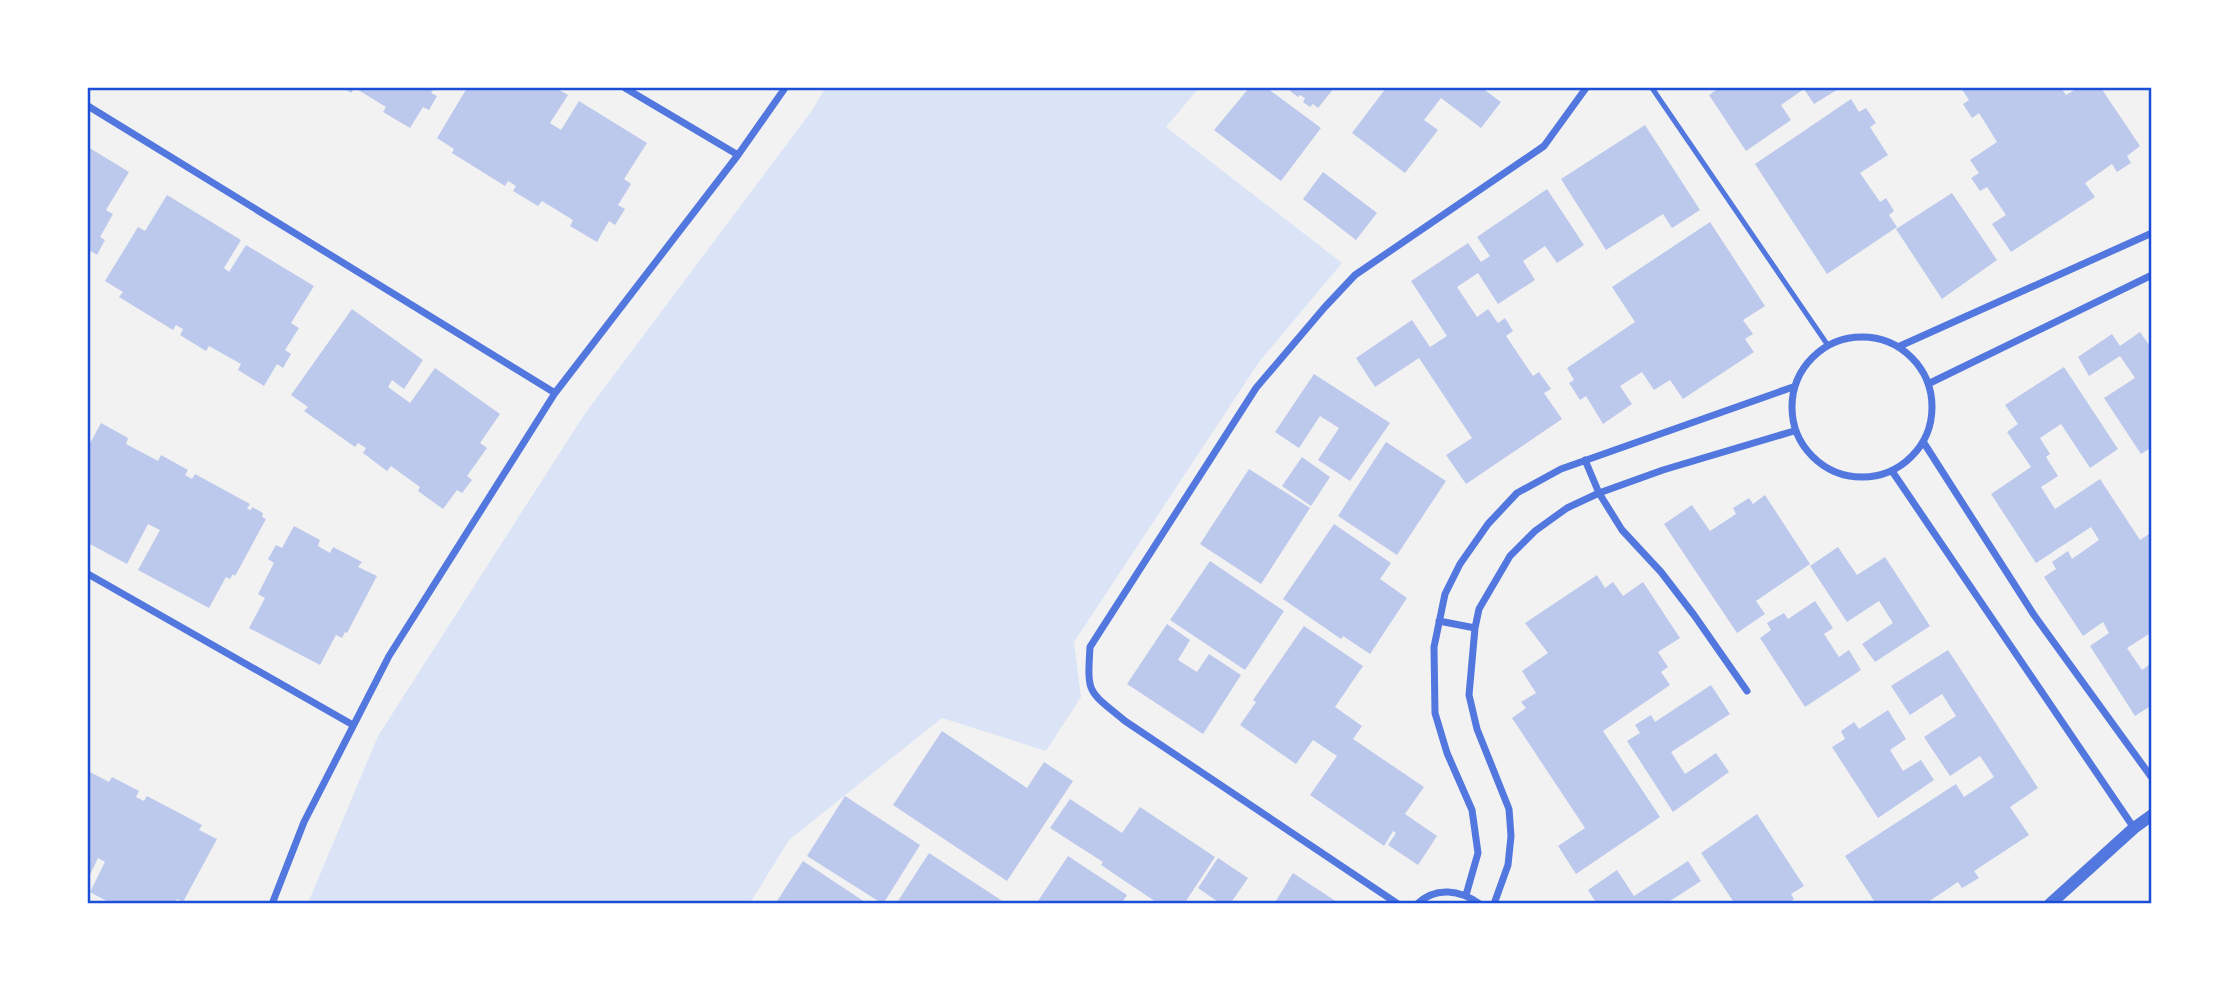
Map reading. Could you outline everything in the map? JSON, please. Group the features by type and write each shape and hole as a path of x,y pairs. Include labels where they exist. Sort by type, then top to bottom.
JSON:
{"street":[{"path":"625,88 738,155"},
{"path":"272,904 304,822 388,656 555,393 738,155 785,88"},
{"path":"1398,904 1125,721 1094,695 1088,683 1090,647 1256,388 1324,308 1355,275 1544,146 1586,88"},
{"path":"88,106 555,393"},
{"path":"1900,346 2151,233"},
{"path":"1930,383 2151,275"},
{"path":"1864,335 1900,346 1930,383 1933,414 1924,443 1892,471 1853,478 1817,463 1794,430 1793,387 1806,362 1828,344 1864,335"},
{"path":"1466,895 1478,853 1472,810 1447,753 1436,713 1434,647 1445,594 1460,564 1488,524 1517,493 1561,469 1793,387"},
{"path":"1494,904 1508,865 1510,809 1494,776 1477,729 1469,695 1479,608 1510,556 1535,531 1567,508 1599,493 1663,470 1794,430"},
{"path":"1924,443 2034,614 2151,778"},
{"path":"1585,460 1599,493 1622,530 1661,572 1747,691"},
{"path":"1892,471 2134,828"},
{"path":"88,574 353,725"},
{"path":"1439,621 1475,628"},
{"path":"2050,904 2151,815"},
{"path":"1417,904 1435,893 1451,891 1466,895 1480,904"}],"lane":[{"path":"1652,88 1828,344"}],"shaded area":[{"path":"825,88 1199,88 1166,127 1342,263 1259,362 1074,642 1081,697 1046,751 942,718 789,840 750,903 308,903 378,736 584,415 813,109"}],"building":[{"path":"355,88 435,88 431,93 437,96 429,110 423,107 410,128 383,112 386,107"},
{"path":"467,88 556,88 568,95 550,123 561,130 579,101 647,143 624,179 631,184 618,205 625,209 615,225 609,221 597,242 570,226 573,220 542,201 538,206 513,191 516,186 508,181 505,186 452,153 454,149 437,138"},
{"path":"1249,88 1267,88 1321,128 1281,181 1214,130"},
{"path":"1293,88 1334,88 1318,108 1303,102 1305,98 1290,91"},
{"path":"1386,88 1482,88 1501,102 1481,128 1441,98 1424,120 1438,130 1405,173 1352,133"},
{"path":"1719,88 1840,88 1814,104 1804,89 1781,105 1791,120 1746,151 1709,95"},
{"path":"1961,88 2061,88 2066,95 2078,88 2101,88 2140,146 2127,156 2131,163 2117,172 2112,164 2085,183 2095,197 2011,252 1992,224 2006,215 1987,187 1980,191 1971,178 1979,173 1970,160 1997,142 1979,113 1972,118 1963,104 1969,100"},
{"path":"1851,99 1859,112 1866,108 1876,123 1870,127 1888,155 1860,173 1880,202 1886,198 1894,211 1889,215 1897,227 1827,274 1755,164"},
{"path":"1645,125 1700,210 1672,228 1663,214 1606,250 1561,179"},
{"path":"88,147 129,172 106,210 113,214 100,237 105,240 97,255 91,251 88,257"},
{"path":"1323,172 1377,213 1356,240 1303,199"},
{"path":"1547,189 1584,245 1557,263 1545,246 1523,261 1535,280 1498,304 1478,273 1457,287 1477,317 1488,309 1498,323 1505,318 1513,331 1506,336 1533,376 1539,372 1551,389 1544,393 1562,419 1466,484 1446,455 1472,438 1419,358 1375,387 1356,358 1412,320 1430,347 1447,336 1411,281 1468,243 1481,262 1490,256 1477,237"},
{"path":"1952,193 1997,260 1942,299 1896,229"},
{"path":"167,195 241,240 224,268 229,272 246,245 314,286 291,323 299,328 285,350 291,354 283,368 277,364 264,386 238,370 241,364 209,346 206,351 180,335 183,329 176,325 173,330 119,297 123,292 105,281 138,227 145,231"},
{"path":"1710,222 1765,306 1743,320 1753,334 1745,339 1754,352 1683,399 1670,380 1654,390 1642,372 1620,386 1632,404 1603,424 1586,396 1580,400 1569,383 1574,380 1567,368 1635,322 1612,287"},
{"path":"352,309 423,360 404,389 392,380 388,387 410,403 435,368 500,414 480,443 487,448 467,476 472,480 462,493 457,490 443,509 418,491 420,487 391,466 387,471 363,453 366,448 358,443 355,447 304,411 308,407 291,395"},
{"path":"2140,332 2152,349 2152,447 2141,454 2104,398 2135,378 2120,356 2089,376 2078,357 2112,334 2120,346"},
{"path":"2064,367 2118,449 2090,468 2061,424 2040,438 2050,454 2046,457 2058,476 2041,487 2055,509 2100,479 2140,540 2152,532 2152,632 2127,648 2142,670 2152,663 2152,705 2135,716 2090,646 2109,633 2103,622 2083,636 2044,577 2056,569 2052,562 2068,551 2072,559 2099,540 2091,527 2036,563 1991,494 2031,467 2007,432 2018,424 2005,405"},
{"path":"1314,374 1390,423 1350,481 1318,460 1339,428 1320,416 1299,448 1275,432"},
{"path":"101,423 128,438 126,444 158,461 161,455 188,470 185,475 192,479 195,474 250,504 247,509 251,510 252,507 263,513 262,517 266,519 235,576 233,574 230,579 226,577 209,608 138,570 160,530 148,524 127,564 88,543 88,444"},
{"path":"1386,442 1446,481 1397,555 1338,516"},
{"path":"1302,457 1330,477 1311,506 1282,486"},
{"path":"1249,469 1310,508 1261,584 1200,544"},
{"path":"1765,495 1810,564 1756,601 1765,614 1737,633 1664,524 1692,505 1710,531 1736,514 1733,508 1749,498 1753,504"},
{"path":"1334,524 1391,563 1380,579 1407,598 1370,654 1343,636 1341,639 1283,599"},
{"path":"294,526 320,540 318,546 330,553 333,547 362,562 358,567 377,576 347,633 345,632 342,638 336,635 320,665 249,628 265,598 258,594 274,563 268,559 276,545 282,548"},
{"path":"1838,547 1857,575 1885,557 1930,626 1875,662 1862,644 1893,623 1879,601 1847,622 1810,566"},
{"path":"1210,561 1284,611 1245,670 1170,620"},
{"path":"1597,575 1605,588 1613,582 1623,596 1643,582 1680,638 1658,652 1668,667 1661,672 1670,685 1603,731 1660,817 1576,874 1558,846 1585,828 1512,718 1526,708 1521,702 1536,693 1522,671 1548,653 1525,623"},
{"path":"1815,601 1833,628 1824,634 1839,657 1849,650 1861,670 1805,707 1760,638 1771,630 1767,623 1784,613 1788,619"},
{"path":"1167,624 1190,640 1178,660 1197,672 1209,654 1241,675 1203,734 1127,684"},
{"path":"1304,626 1363,666 1335,707 1362,726 1353,739 1424,787 1405,814 1437,836 1418,865 1388,845 1396,833 1393,831 1384,846 1310,795 1337,756 1313,740 1296,764 1240,725 1256,702 1253,700"},
{"path":"1948,650 2038,788 2010,807 2029,835 1974,871 1979,878 1962,888 1958,882 1925,904 1876,904 1845,856 1956,784 1964,797 1994,777 1980,756 1950,776 1924,737 1956,716 1942,694 1910,715 1891,686"},
{"path":"1711,685 1730,714 1671,752 1685,774 1716,753 1729,772 1673,812 1627,741 1640,733 1635,725 1651,715 1655,722"},
{"path":"1888,710 1906,739 1890,750 1903,771 1921,760 1934,780 1878,818 1832,747 1845,739 1841,731 1854,722 1859,729"},
{"path":"942,731 1027,788 1044,762 1073,781 1007,881 893,805"},
{"path":"88,771 109,782 112,777 139,791 136,797 144,801 147,796 202,825 199,830 217,839 183,902 177,899 174,904 112,904 90,892 105,862 98,858 88,879"},
{"path":"845,796 920,845 883,904 807,856"},
{"path":"1070,799 1122,833 1140,807 1215,857 1184,904 1159,904 1101,865 1103,862 1050,828"},
{"path":"1757,814 1804,886 1791,894 1794,899 1787,904 1735,904 1701,853"},
{"path":"929,853 1007,904 896,904"},
{"path":"1068,856 1127,895 1121,904 1036,904"},
{"path":"1218,858 1248,878 1230,904 1221,904 1198,888"},
{"path":"803,861 868,904 775,904"},
{"path":"1688,861 1701,881 1670,901 1672,904 1597,904 1588,890 1617,870 1634,896"},
{"path":"1293,873 1340,904 1274,904"}]}
